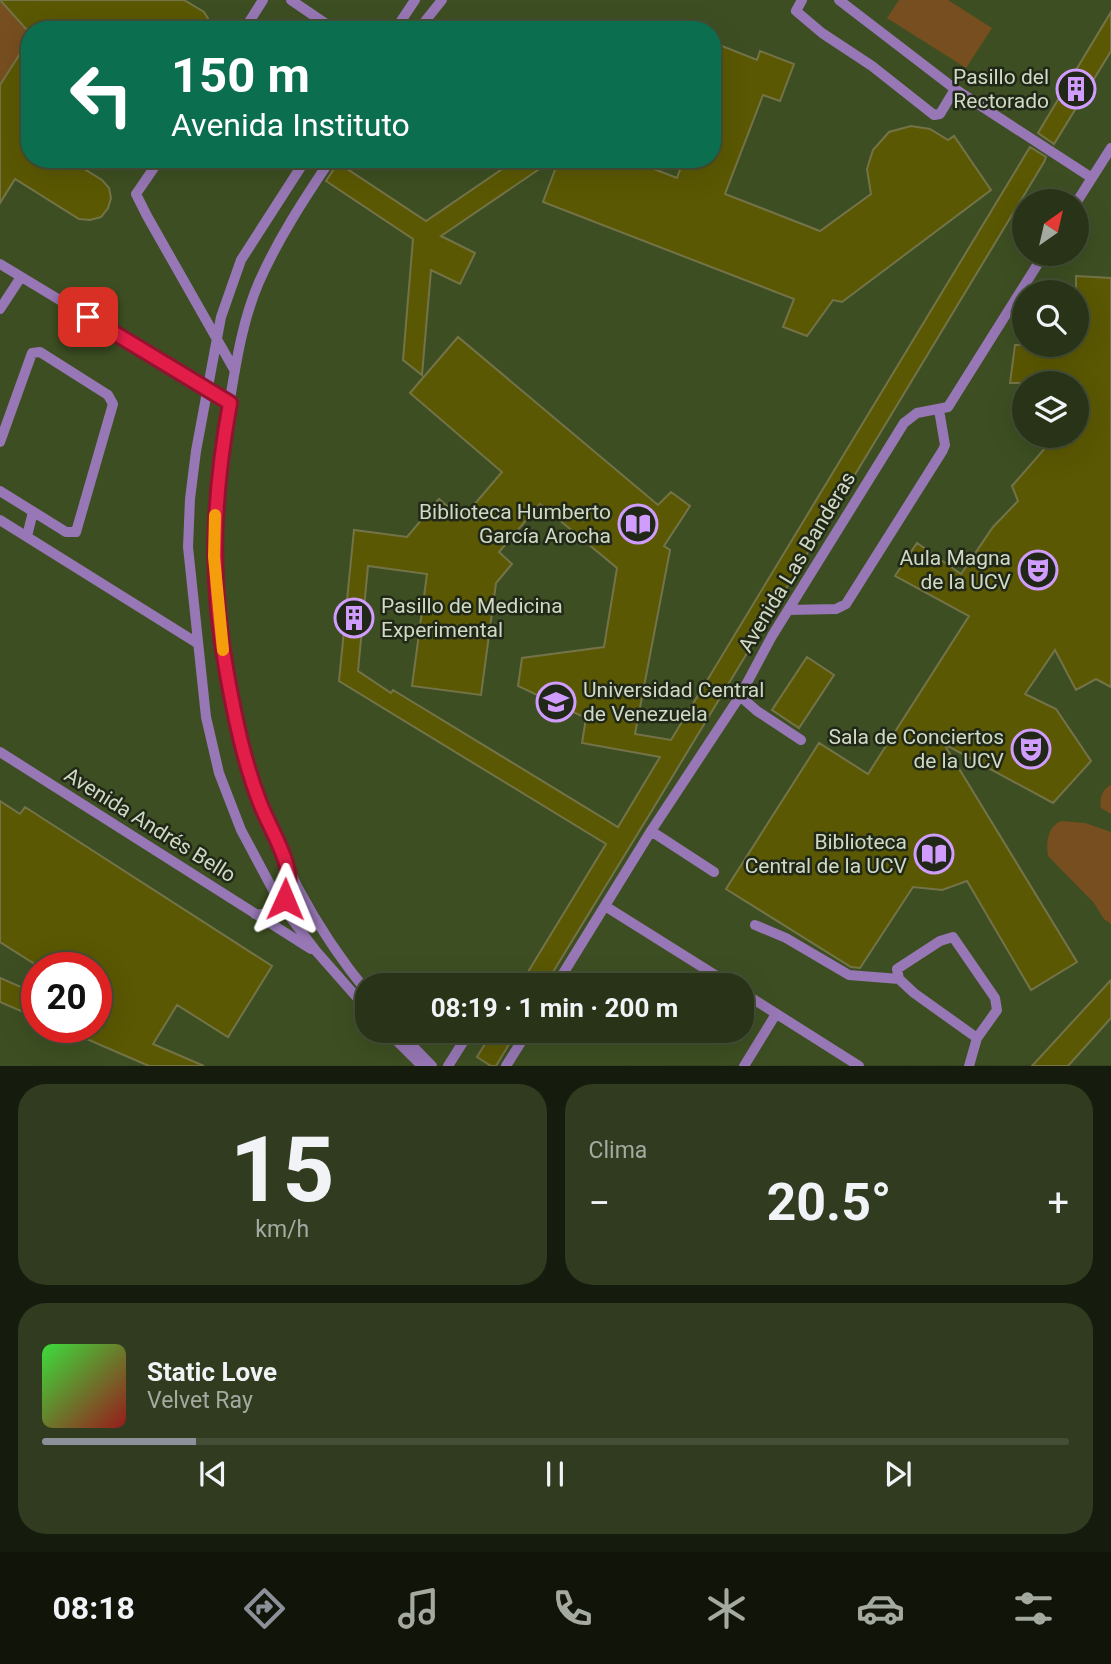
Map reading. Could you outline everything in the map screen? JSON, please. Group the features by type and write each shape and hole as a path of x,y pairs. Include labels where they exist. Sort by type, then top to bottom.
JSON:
{"lane":[{"path":"250,21 263,0"},
{"path":"291,0 322,21"},
{"path":"401,21 415,0"},
{"path":"425,21 442,0"},
{"path":"839,0 955,89 1092,178"},
{"path":"796,5 822,33 872,66 934,115 940,114 955,89"},
{"path":"1085,189 1111,148"},
{"path":"154,168 136,194 235,371"},
{"path":"300,168 241,260 221,317 195,451 188,547 206,717 219,773 241,830 281,905 316,951 355,995"},
{"path":"325,168 285,232 259,283 244,326 215,505 214,557 222,636 238,733 259,802 287,867 325,933 355,975"},
{"path":"0,264 230,403"},
{"name":"Avenida Las Banderas","path":"563,973 740,696 788,610 904,423 916,413 939,410 950,404 1036,266"},
{"path":"0,309 21,276"},
{"path":"0,442 32,353 40,352 108,395 113,404 76,532 66,532 0,491"},
{"path":"788,610 836,609 846,604 943,450 945,444 939,410"},
{"path":"27,536 33,512"},
{"path":"0,520 197,643"},
{"path":"740,696 757,711 801,740"},
{"name":"Avenida Andrés Bello","path":"0,752 316,951"},
{"path":"652,831 714,872"},
{"path":"255,914 270,914 281,905 287,892 287,867"},
{"path":"605,906 712,973"},
{"path":"755,925 786,938 849,975 899,979"},
{"path":"969,1066 977,1038 997,1010 995,998 953,937 940,941 897,969 899,979 914,993 977,1038"},
{"path":"754,1000 859,1066"},
{"path":"744,1066 776,1014"},
{"path":"399,1043 422,1066"},
{"path":"410,1043 432,1066"},
{"path":"448,1066 462,1043"},
{"path":"506,1066 520,1043"}],"shaded area":[{"name":"Universidad Central de Venezuela","path":"0,0 1111,0 1111,1065 0,1066"},
{"path":"899,0 948,0 992,28 966,68 887,18"},
{"path":"0,1 21,21 21,52 0,85"},
{"path":"1111,785 1111,814 1101,808 1100,801 1103,792"},
{"path":"1061,821 1085,823 1111,832 1111,924 1048,856 1049,836 1053,827"}],"building":[{"path":"0,0 184,0 204,12 210,21 21,21 21,23"},
{"name":"Pasillo del Rectorado","path":"1111,12 1111,51 1054,144 1038,133"},
{"path":"721,46 757,60 760,51 794,64 780,101 763,95 725,194 820,231 871,194 867,169 873,150 889,132 911,126 930,129 948,140 954,136 991,190 842,302 833,300 807,336 783,327 794,299 543,202 556,168 651,168 677,178 681,168 721,168"},
{"path":"21,52 21,168 83,168 102,180 109,188 111,198 101,217 79,219 15,179 0,203 0,85"},
{"path":"1030,147 1046,157 1028,189 1012,189 1012,215 552,973 527,973 606,844 339,681 354,530 407,537 439,499 462,519 502,472 410,393 458,337 658,505 671,492 690,506 664,546 670,550 635,734 671,740","holes":["540,504 617,568 604,647 522,658 518,686 586,718 582,743 660,757 618,827 358,671 368,566 427,574 412,686 481,695 496,583 512,564 499,552"]},
{"path":"335,168 346,168 426,221 504,168 541,168 441,236 475,253 460,284 431,270 422,375 403,360 413,239 326,181"},
{"path":"1076,276 1111,278 1111,687 1096,679 1076,690 1055,650 1025,694 1056,709 1091,761 1053,803 944,744 1077,962 1031,990 967,881 942,890 913,887 860,968 851,967 726,889 819,743 868,774 969,616 895,576 917,543 961,574 993,527 1018,501 1012,486 1045,448 1089,448 1089,371 1012,371 1010,383 1013,357 1089,357 1089,280 1076,280"},
{"path":"807,657 834,675 799,728 772,710"},
{"path":"0,801 20,814 25,807 272,966 228,1037 177,1005 153,1044 204,1066 149,1066 96,1043 112,1043 112,952 21,952 21,955 0,942"},
{"path":"0,978 21,987 21,1011 0,1002"},
{"path":"1111,980 1111,1018 1068,1066 1032,1066"},
{"path":"486,1043 510,1043 496,1066 491,1066 477,1057"}],"slow traffic":[{"path":"215,515 214,557 223,650"}],"place":[{"name":"Pasillo del Rectorado","path":"1076,89"},
{"name":"Biblioteca Humberto García Arocha","path":"638,524"},
{"name":"Aula Magna de la UCV","path":"1038,570"},
{"name":"Pasillo de Medicina Experimental","path":"354,618"},
{"name":"Universidad Central de Venezuela","path":"556,702"},
{"name":"Sala de Conciertos de la UCV","path":"1031,749"},
{"name":"Biblioteca Central de la UCV","path":"934,854"}],"route":[{"path":"88,317 230,403 220,456 215,505 214,557 219,612 238,733 259,802 287,867 285,899"}]}
